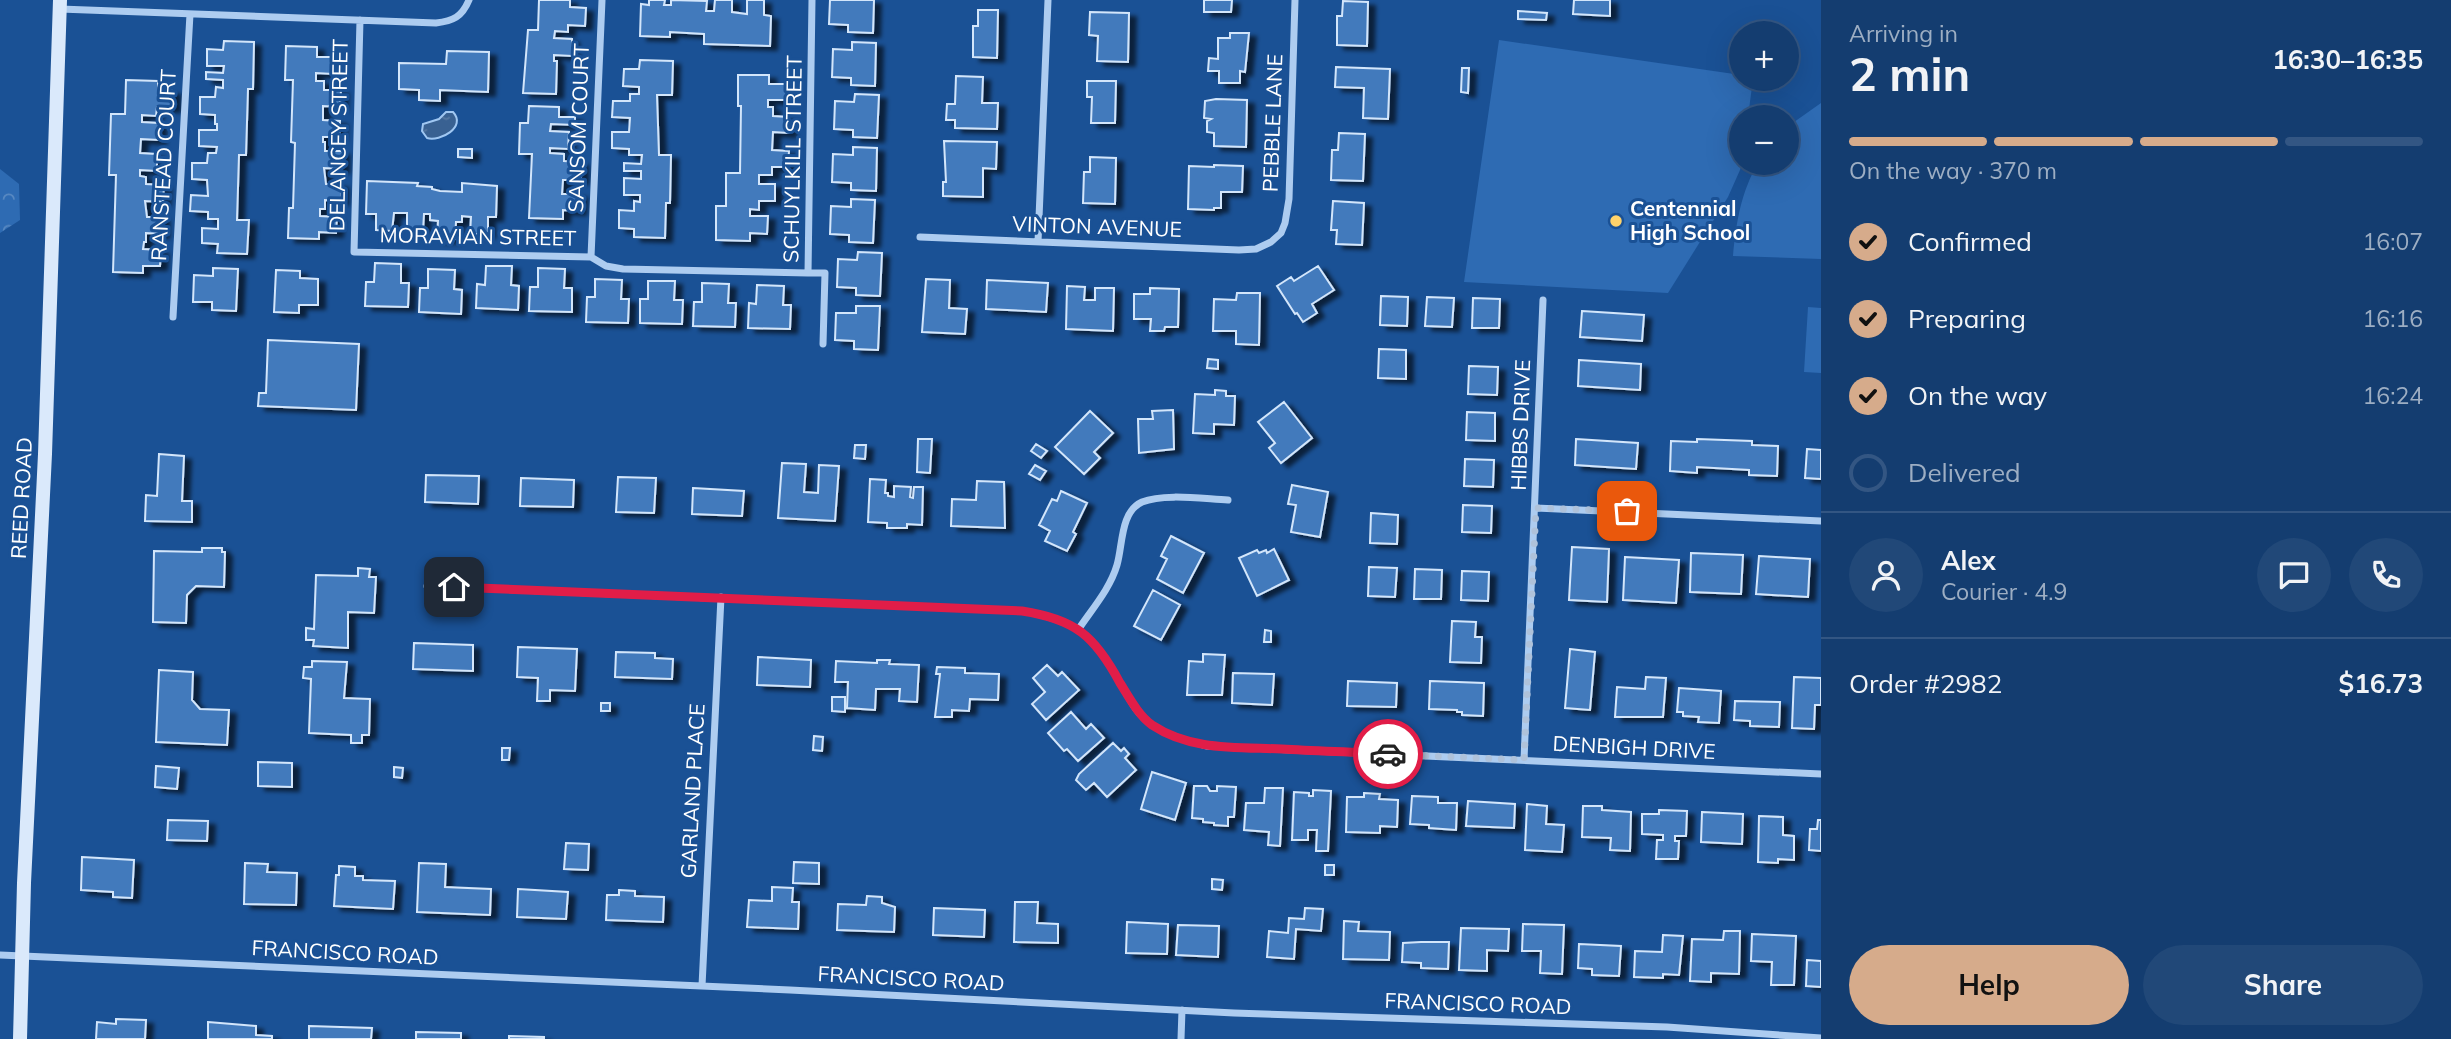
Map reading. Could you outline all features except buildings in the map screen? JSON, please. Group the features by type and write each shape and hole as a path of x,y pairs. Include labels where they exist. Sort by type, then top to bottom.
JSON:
{"main road":[{"name":"REED ROAD","path":"20,1039 21,956 46,454 60,4"}],"street":[{"path":"60,4 190,14 436,23 451,22 464,12 469,0"},
{"name":"SANSOM COURT","path":"591,257 602,0"},
{"name":"SCHUYLKILL STREET","path":"813,0 808,273 825,273 823,344"},
{"path":"1038,242 1048,0"},
{"name":"PEBBLE LANE","path":"1272,242 1281,233 1289,199 1295,0"},
{"name":"RANSTEAD COURT","path":"173,317 190,14"},
{"name":"DELANCEY STREET","path":"354,252 360,20"},
{"name":"VINTON AVENUE","path":"920,237 1239,250 1256,249 1272,242"},
{"name":"MORAVIAN STREET","path":"354,252 591,257 607,266 623,269 808,273"},
{"name":"HIBBS DRIVE","path":"1524,760 1543,300"},
{"path":"427,586 1022,611 1052,616 1079,630 1108,587 1117,565 1127,518 1133,508 1143,502 1164,498 1228,500"},
{"path":"1536,508 1821,521"},
{"name":"GARLAND PLACE","path":"702,986 721,597"},
{"name":"DENBIGH DRIVE","path":"1079,630 1097,644 1131,703 1150,724 1177,738 1207,746 1821,774"},
{"name":"FRANCISCO ROAD","path":"0,956 1182,1010 1667,1027 1821,1038"},
{"path":"1181,1039 1182,1010"}],"green space":[{"path":"1499,40 1729,73 1729,91 1751,91 1750,105 1729,105 1729,175 1738,175 1728,197 1668,293 1464,282"},
{"path":"1821,103 1821,259 1733,256 1740,208 1752,175 1799,175 1799,119"},
{"path":"0,169 19,184 20,220 0,233"},
{"path":"1808,307 1821,308 1821,373 1804,372"}],"water":[{"path":"446,112 453,112 456,118 454,128 439,138 427,138 422,131 423,124 439,119"}],"way so far":[{"path":"1388,754 1524,760 1536,508 1627,511"}],"place":[{"name":"Centennial High School","path":"1616,221"}],"route":[{"path":"454,587 1022,611 1052,616 1079,630 1097,644 1131,703 1150,724 1177,738 1207,746 1388,754"}]}
